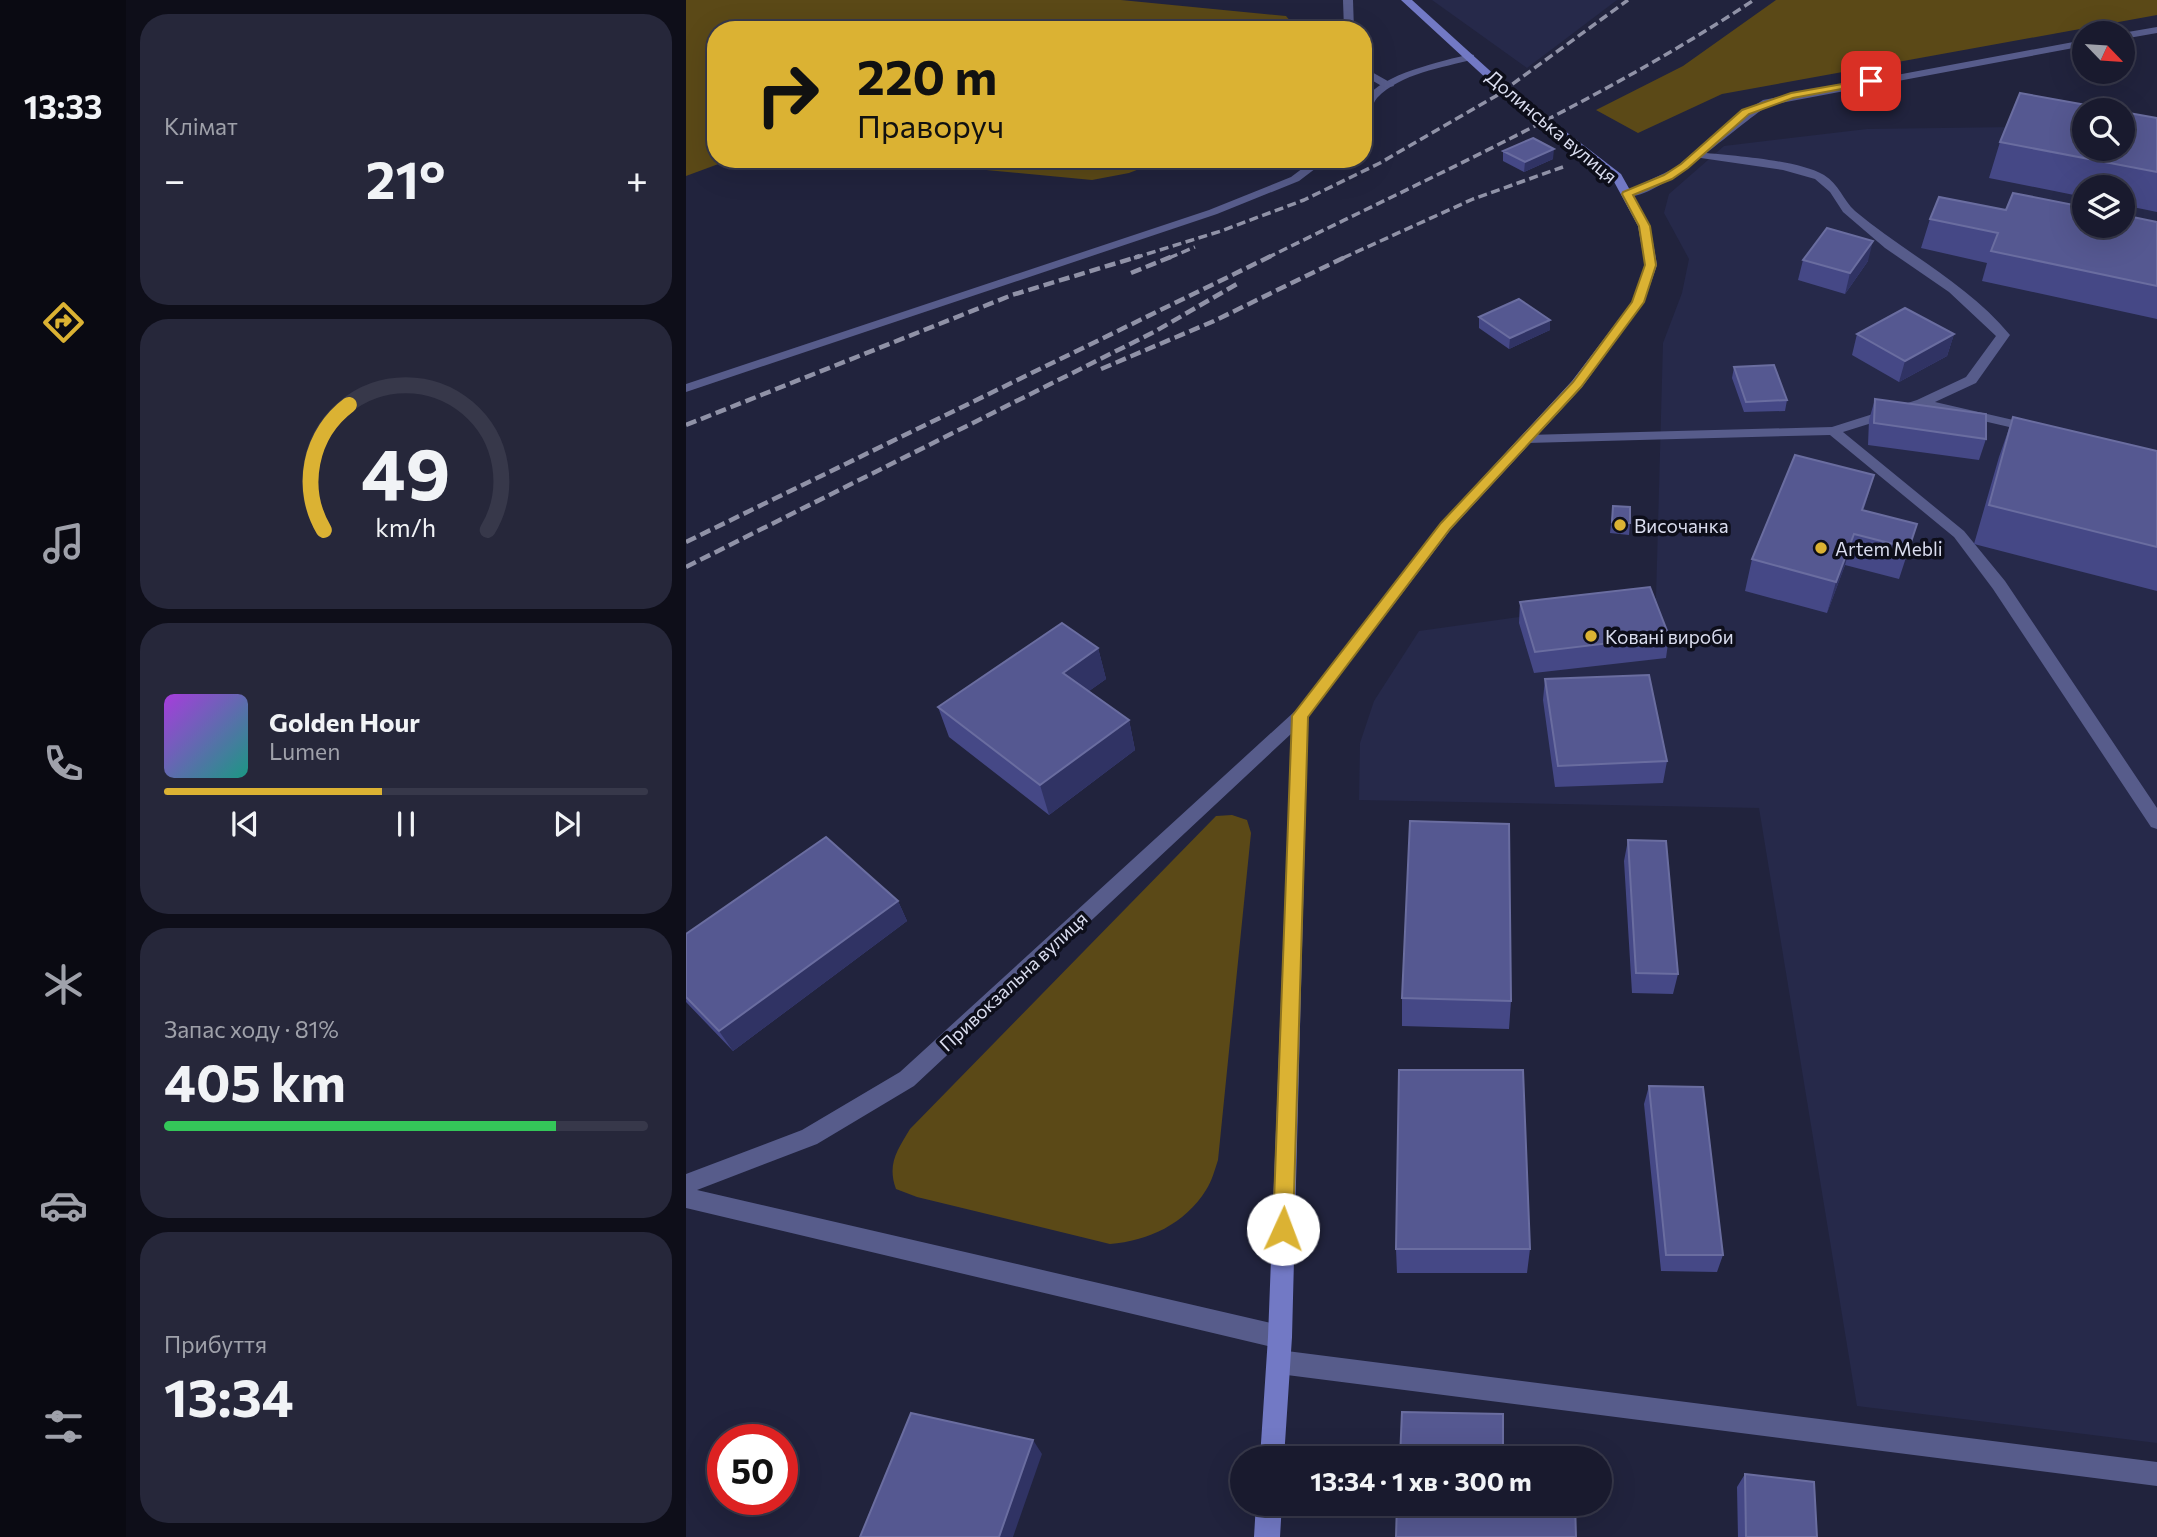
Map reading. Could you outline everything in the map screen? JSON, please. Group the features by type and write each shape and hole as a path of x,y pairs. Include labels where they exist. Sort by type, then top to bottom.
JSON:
{"main road":[{"name":"Долинська вулиця","path":"1300,716 1446,526 1577,384 1638,302 1651,265 1644,226 1617,176 1505,90 1406,0"},
{"path":"1273,1446 1279,1350 1300,716"},
{"path":"1267,1537 1268,1516"}],"street":[{"path":"1348,0 1349,21"},
{"path":"2135,34 2157,30"},
{"path":"1627,194 1668,177 1698,155 1739,117 1767,102 2072,45"},
{"path":"1372,97 1403,76 1470,57"},
{"path":"1372,75 1390,86"},
{"path":"1528,439 1833,431 1922,403 1971,380 2003,335 1952,289 1889,245 1847,210 1835,190 1819,177 1784,167 1698,155"},
{"path":"686,388 1213,212 1295,179 1310,168"},
{"path":"1922,403 2053,433"},
{"path":"1833,431 1959,534 1999,585 2157,822"},
{"name":"Привокзальна вулиця","path":"686,1184 809,1137 907,1079 1300,716"},
{"path":"686,1198 1279,1350 2157,1474"}],"shaded area":[{"path":"686,0 1121,0 1286,16 1290,21 707,21 708,168 686,176"},
{"path":"1432,0 1617,0 1527,68"},
{"path":"1776,0 2157,0 2157,15 2124,21 2072,21 2072,30 1722,94 1638,133 1596,110 1683,66"},
{"path":"2072,126 2072,161 2135,161 2135,143 2157,132 2157,1443 1857,1406 1759,808 1359,800 1360,743 1374,701 1419,631 1656,598 1663,343 1682,293 1689,259 1664,213 1669,194 1724,146 1867,129"},
{"path":"965,168 1142,168 1092,180"},
{"path":"1232,815 1247,820 1251,833 1218,1160 1210,1183 1197,1202 1176,1221 1152,1235 1110,1244 917,1197 896,1189 893,1165 897,1151 910,1129 1216,816"}],"building":[{"path":"2020,93 2072,102 2072,156 2000,142"},
{"path":"2135,114 2157,118 2157,172 2099,161 2135,161"},
{"path":"1533,138 1554,149 1525,162 1503,151"},
{"path":"2013,193 2072,205 2072,238 2135,238 2135,217 2157,222 2157,286 1991,251 1998,233 1930,219 1939,197 2006,210"},
{"path":"1827,228 1873,241 1850,273 1803,260"},
{"path":"1519,299 1550,320 1510,338 1479,317"},
{"path":"1905,308 1954,334 1905,361 1857,334"},
{"path":"1774,365 1787,400 1746,402 1734,367"},
{"path":"1875,399 1986,414 1986,439 1874,423"},
{"path":"2013,417 2157,451 2157,547 1989,505"},
{"path":"1795,455 1874,475 1862,510 1917,524 1909,548 1854,534 1836,582 1752,559"},
{"path":"1613,506 1630,507 1630,523 1612,522"},
{"path":"1650,587 1669,636 1535,652 1520,602"},
{"path":"1062,623 1098,648 1063,673 1129,720 1040,785 938,707"},
{"path":"1649,675 1667,761 1558,766 1545,679"},
{"path":"1410,821 1509,824 1511,1001 1402,998"},
{"path":"826,837 898,901 719,1031 686,997 686,934"},
{"path":"1628,840 1666,841 1678,974 1636,973"},
{"path":"1399,1070 1523,1070 1530,1249 1396,1249"},
{"path":"1649,1086 1703,1087 1723,1255 1666,1255"},
{"path":"1402,1412 1503,1414 1503,1446 1401,1446"},
{"path":"911,1413 1033,1440 999,1537 860,1537"},
{"path":"1745,1474 1814,1482 1817,1537 1746,1537"},
{"path":"1397,1516 1575,1516 1576,1537 1396,1537"}],"railway":[{"path":"1372,167 1496,96 1628,0"},
{"path":"1267,258 1576,104 1696,37 1754,0"},
{"path":"1343,258 1473,199 1563,167"},
{"path":"1134,258 1221,231 1304,200 1370,168"},
{"path":"1169,258 1195,247"},
{"path":"686,425 1012,295 1140,256"},
{"path":"1131,273 1173,256"},
{"path":"686,542 1271,256"},
{"path":"1101,369 1214,321 1347,256"},
{"path":"686,567 1154,332 1237,284"}],"place":[{"name":"Височанка","path":"1620,525"},
{"name":"Artem Mebli","path":"1821,548"},
{"name":"Ковані вироби","path":"1591,636"}],"route":[{"path":"1283,1229 1300,716 1446,526 1577,384 1638,302 1651,265 1644,226 1627,194 1668,177 1685,166 1746,112 1767,102 1871,81"}]}
